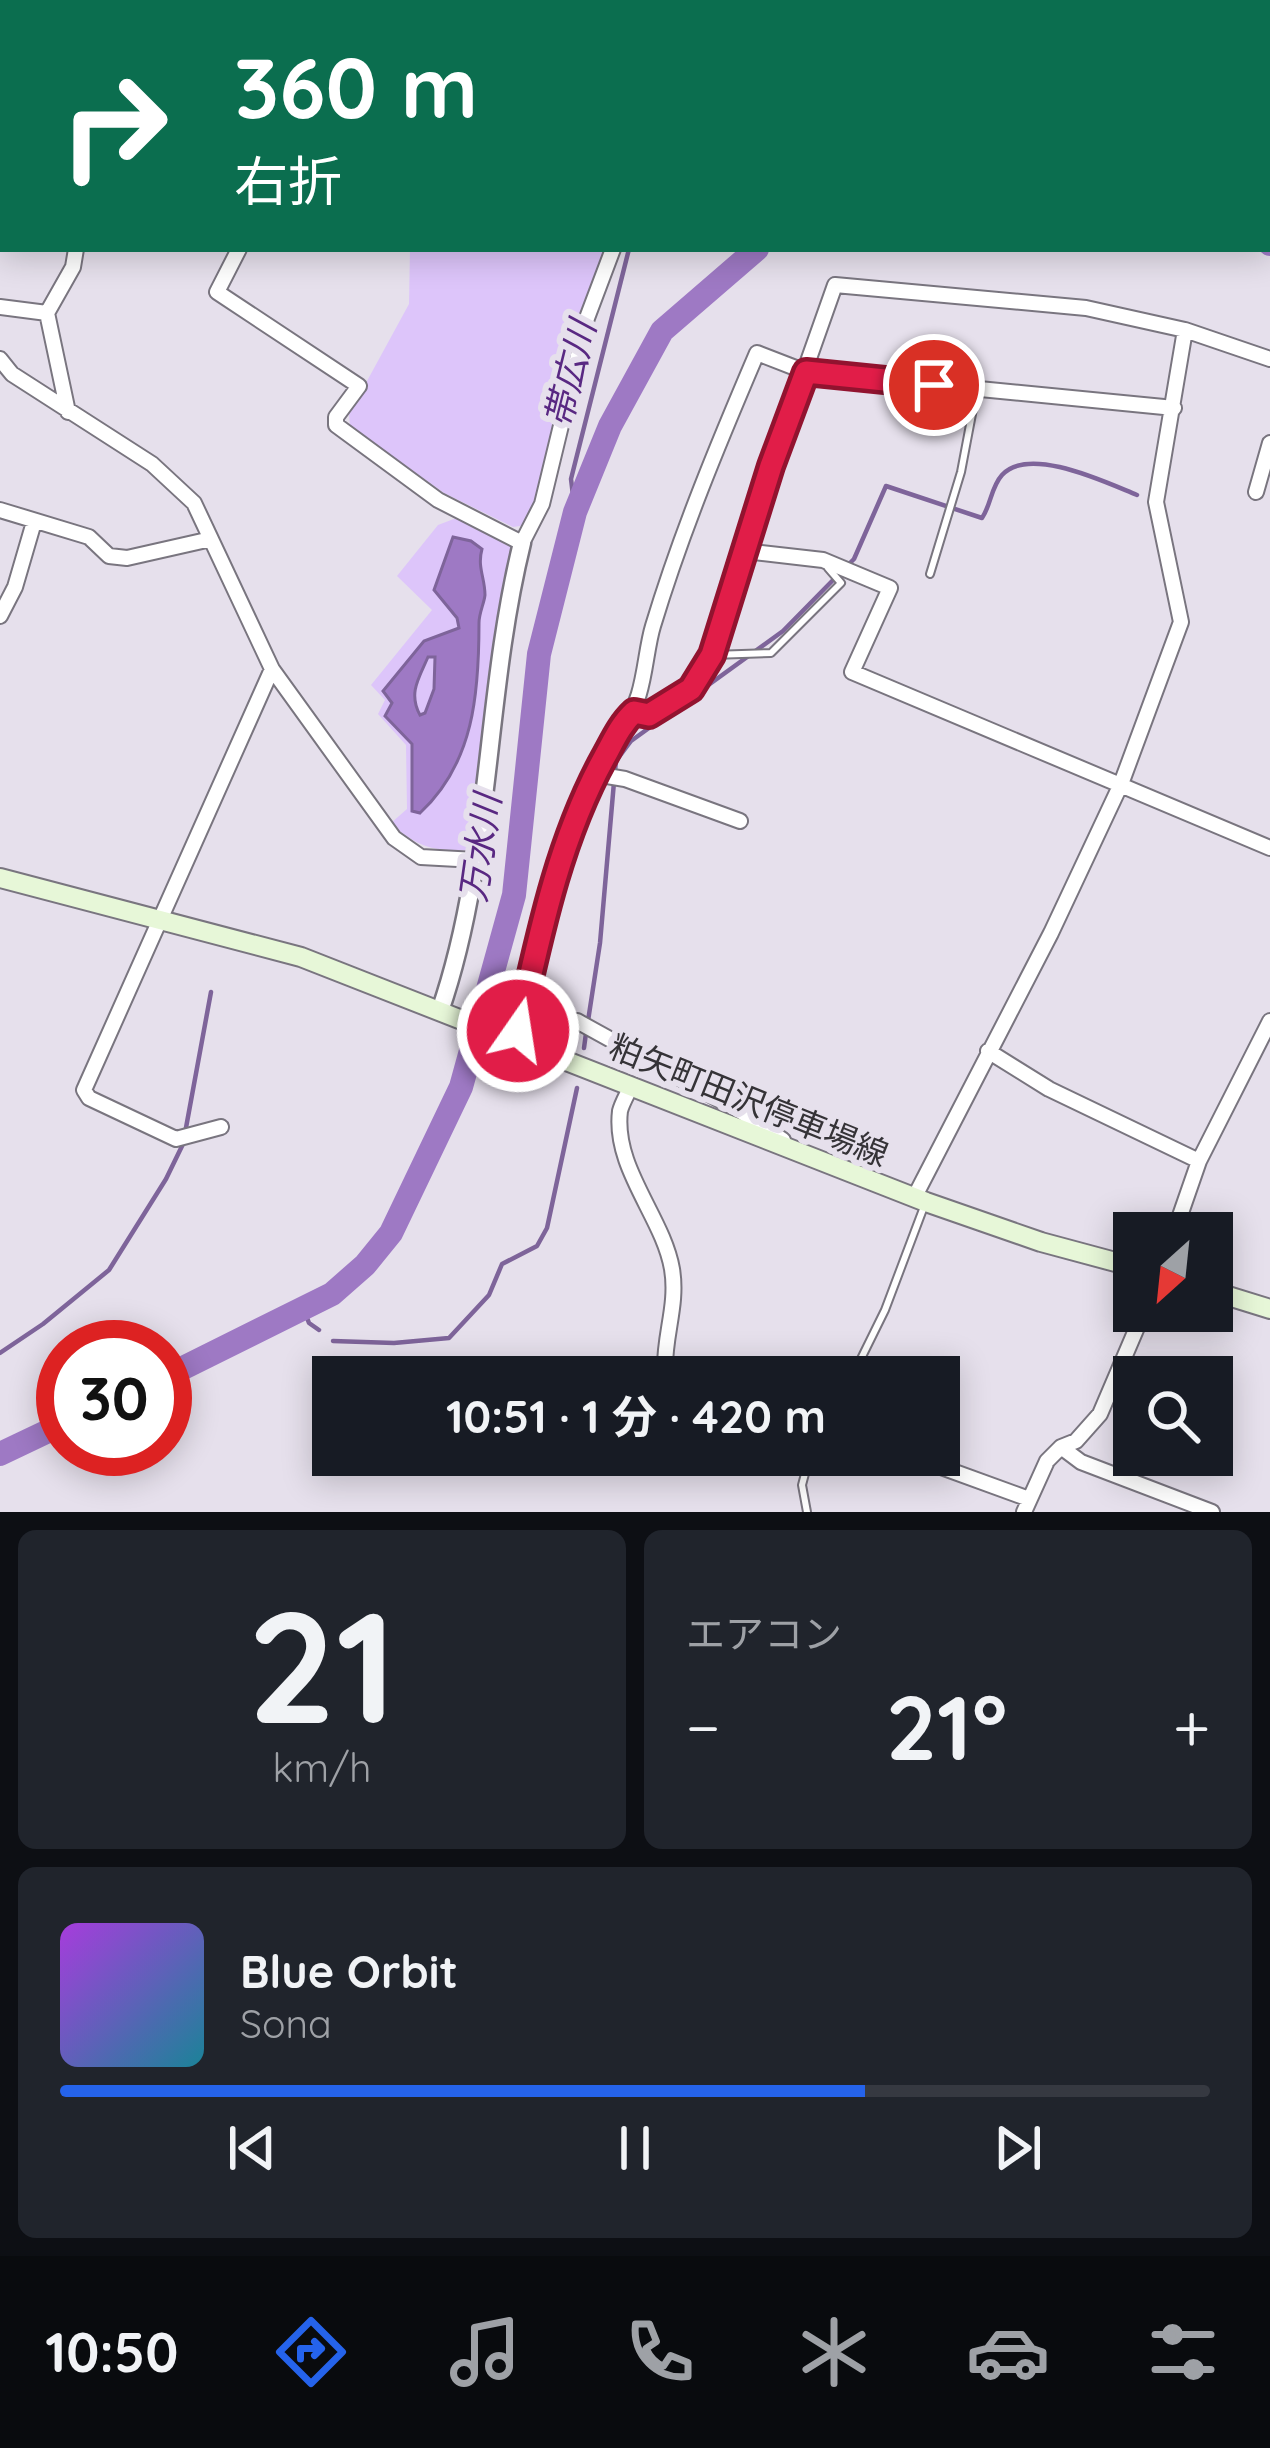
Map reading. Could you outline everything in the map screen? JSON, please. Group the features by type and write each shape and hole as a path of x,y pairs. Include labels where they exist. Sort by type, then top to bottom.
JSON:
{"main road":[{"name":"粕矢町田沢停車場線","path":"0,878 301,957 445,1013 514,1034 920,1200 1113,1261"},
{"path":"1233,1298 1270,1309"}],"street":[{"path":"68,412 47,313 73,267 76,252"},
{"path":"237,252 217,292 359,386 336,417 336,425 438,500 522,543"},
{"path":"445,1013 476,860 503,635 522,543 542,504 586,318 612,252"},
{"path":"634,712 649,715 691,689 712,655 836,285 1086,308 1185,330 1270,359"},
{"path":"0,307 47,313"},
{"path":"920,1200 1121,784 1181,622 1156,502 1185,330"},
{"path":"800,1152 740,1111 584,1025 514,1034 571,828 605,776 623,722 634,712 664,589 758,353 806,372 1174,408"},
{"path":"0,358 12,374 152,464 194,502 272,669 394,838 421,857 476,860"},
{"path":"1256,491 1270,443"},
{"path":"0,510 89,537 109,556 127,558 211,539"},
{"path":"0,616 15,587 34,522"},
{"path":"745,551 836,569 890,588 852,672 1270,848"},
{"path":"221,1127 176,1139 89,1098 84,1090 272,669"},
{"path":"605,776 740,821"},
{"path":"1181,1212 1199,1161 1270,1021"},
{"path":"988,1051 1068,1099 1157,1137 1199,1161"},
{"path":"631,1085 620,1112 625,1148 671,1263 676,1301 665,1356"},
{"path":"957,1476 1026,1506 1037,1477 1061,1447 1076,1441 1100,1414 1135,1332"},
{"path":"1061,1447 1081,1462 1212,1512"}],"lane":[{"path":"930,574 962,472 977,389"},
{"path":"712,655 771,653 836,569"},
{"path":"862,1356 885,1310 920,1200"},
{"path":"804,1476 807,1512"}],"shaded area":[{"path":"410,252 606,252 579,321 550,451 526,525 513,527 444,493 350,426 349,414 409,304"},
{"path":"459,517 509,543 513,552 495,633 469,850 418,843 391,823 407,809 406,745 378,714 385,700 371,685 432,610 397,576 438,525"},
{"path":"453,537 482,549 485,595 470,726 452,772 420,813 412,811 412,744 385,716 392,703 383,691 424,641 459,628 457,618 434,590","holes":["428,657 435,657 434,689 420,715 416,686"]}],"waterway":[{"name":"帯広川","path":"575,512 571,479 628,252"},
{"name":"万水川","path":"192,1364 332,1294 391,1233 461,1087 514,895 539,654 575,512 610,426 662,331 754,252"},
{"path":"846,567 854,559 886,486 982,518 1002,475 1030,464 1068,469 1137,495"},
{"path":"615,771 616,761 631,741 783,631 838,575"},
{"path":"588,1021 614,782"},
{"path":"0,1353 109,1270 166,1179 183,1144 211,992"},
{"path":"584,1048 586,1033"},
{"path":"333,1341 449,1338 489,1295 502,1264 537,1246 547,1228 577,1088"},
{"path":"304,1310 309,1323 319,1330"},
{"name":"万水川","path":"0,1454 36,1437"}],"route":[{"path":"518,1031 545,915 585,794 623,722 634,712 649,715 691,689 712,655 806,372 934,385"}]}
